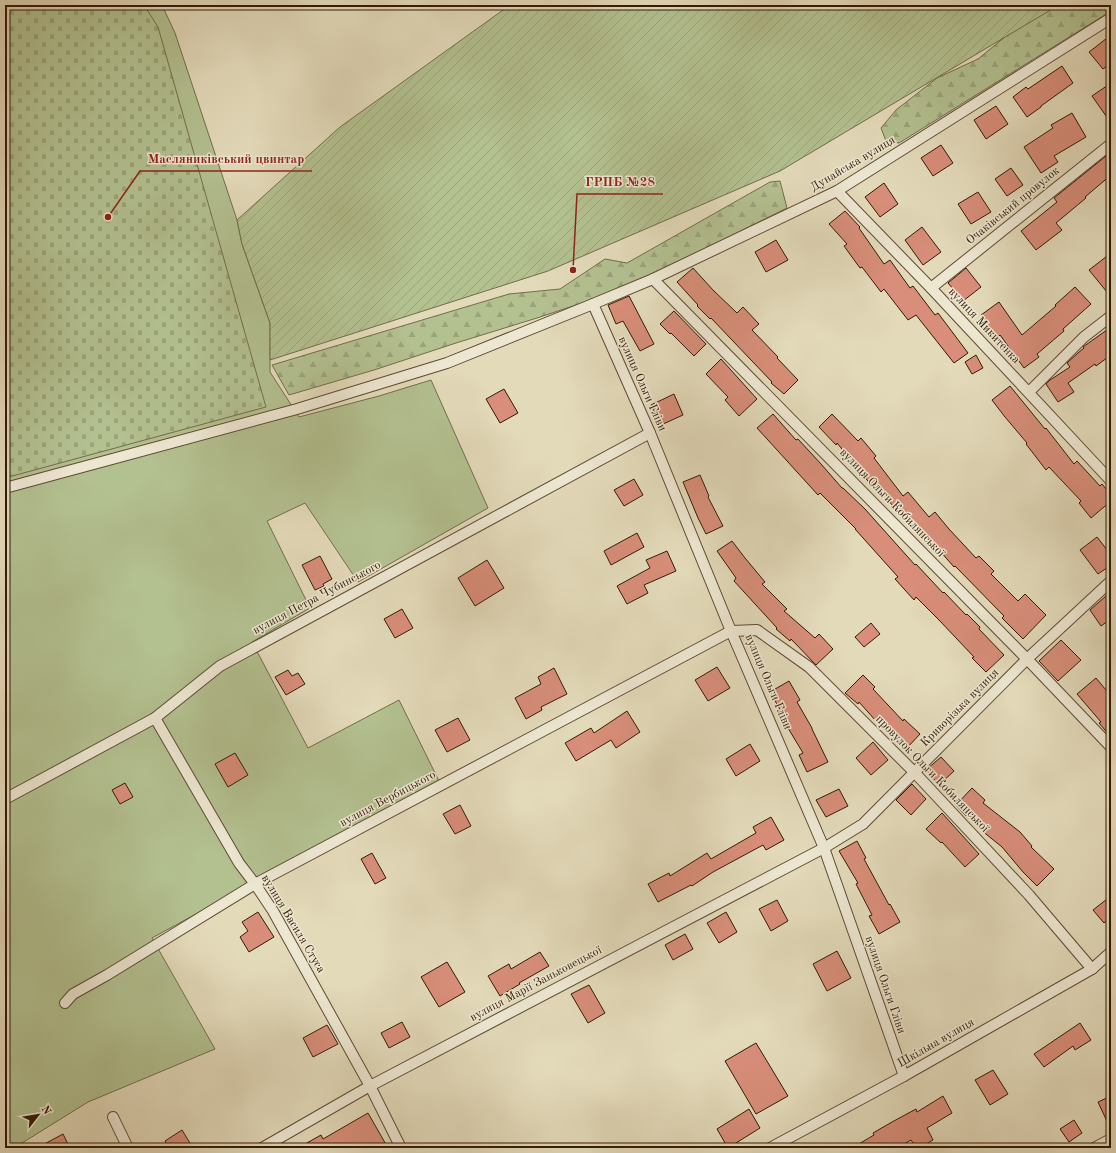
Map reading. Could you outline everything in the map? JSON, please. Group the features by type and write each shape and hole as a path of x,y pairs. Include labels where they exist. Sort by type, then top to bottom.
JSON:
{"street":[{"name":"Дунайська вулиця","path":"5,488 297,409 446,363 653,279 837,191 1111,18"},
{"name":"Очаківський провулок","path":"931,288 1111,144"},
{"name":"вулиця Микитенка","path":"837,191 931,288 1111,481"},
{"name":"вулиця Ольги Кобилянської","path":"653,279 1027,659 1111,747"},
{"name":"вулиця Ольги Гліви","path":"593,304 650,434 824,848 904,1076"},
{"path":"1029,392 1084,337 1111,316"},
{"name":"вулиця Петра Чубинського","path":"5,799 155,718 220,666 650,434"},
{"name":"Криворізька вулиця","path":"824,848 863,824 1027,659 1111,581"},
{"name":"провулок Ольги Кобилянської","path":"732,631 757,630 809,667 915,773 1029,895 1092,969"},
{"name":"вулиця Вербицького","path":"65,1003 73,994 107,975 255,884 732,631"},
{"name":"вулиця Василя Стуса","path":"155,718 239,863 273,911 370,1086 401,1148"},
{"name":"вулиця Марії Заньковецької","path":"262,1148 370,1086 824,848"},
{"name":"Шкільна вулиця","path":"770,1148 904,1076 1092,969 1111,952"},
{"path":"113,1117 128,1148"},
{"path":"1094,1148 1111,1139"}],"green space":[{"path":"5,5 162,5 175,33 237,220 242,244 270,323 270,372 299,417 379,396 431,380 488,508 358,582 305,503 267,521 310,608 252,642 308,748 399,700 439,781 152,938 215,1049 88,1102 14,1148 5,1148"},
{"path":"5,5 144,5 158,27 266,407 5,478"},
{"path":"510,5 1059,5 780,171 548,271 270,360 270,323 242,244 237,220 340,127"},
{"path":"1044,5 1111,5 1111,11 899,143 886,141 881,128 896,110 937,78 978,59"},
{"path":"780,181 787,208 621,290 374,370 289,395 272,365 509,294 560,289 605,259 627,263 770,182"}],"building":[{"path":"1111,35 1111,63 1103,69 1089,52"},
{"path":"1062,66 1073,83 1027,117 1013,97 1026,87 1028,89"},
{"path":"1111,83 1111,123 1092,96"},
{"path":"996,106 1008,124 986,139 974,120"},
{"path":"1072,113 1086,137 1054,156 1058,162 1041,173 1024,147 1053,128 1051,125"},
{"path":"941,145 953,163 933,176 921,158"},
{"path":"1111,152 1111,175 1056,223 1062,230 1036,250 1021,231 1057,202 1054,198"},
{"path":"1011,168 1023,185 1007,196 995,179"},
{"path":"884,183 898,204 880,217 865,197"},
{"path":"978,192 991,212 971,224 958,204"},
{"path":"845,211 860,227 859,228 884,264 890,260 910,288 913,286 935,315 938,313 968,353 954,363 916,315 908,320 884,289 881,292 862,267 860,268 844,246 847,244 829,224"},
{"path":"922,227 941,252 923,265 905,240"},
{"path":"776,240 788,260 766,272 755,252"},
{"path":"1111,253 1111,297 1089,270"},
{"path":"693,268 737,313 743,307 759,324 752,330 798,380 784,394 771,383 772,382 711,318 710,319 697,306 698,305 677,282"},
{"path":"966,268 981,287 963,301 948,283"},
{"path":"1075,287 1091,304 1063,329 1064,331 1037,354 1039,357 1024,368 1000,335 997,338 981,315 999,302 1022,335 1056,306 1055,305"},
{"path":"629,296 654,344 640,351 623,321 616,324 608,305"},
{"path":"674,311 706,344 694,356 660,324"},
{"path":"1111,327 1111,355 1068,383 1074,392 1058,402 1046,384 1070,367 1067,363 1084,348 1083,347"},
{"path":"976,355 983,368 972,374 965,362"},
{"path":"721,359 757,399 739,416 725,400 728,397 706,374"},
{"path":"1010,386 1074,464 1077,461 1100,486 1102,484 1111,495 1111,501 1091,518 1079,503 1081,501 1049,467 1046,470 1026,444 1027,443 992,400"},
{"path":"504,389 518,413 500,423 486,399"},
{"path":"674,394 683,415 661,425 651,405"},
{"path":"773,414 796,440 798,439 842,488 865,509 915,565 916,564 943,593 944,592 980,627 979,629 1004,655 986,672 972,658 974,657 916,597 914,600 895,579 898,577 856,529 820,493 818,495 757,428"},
{"path":"832,414 858,441 861,438 876,456 874,458 903,496 908,492 929,517 935,512 976,558 979,556 994,571 991,574 1018,601 1025,594 1046,615 1023,639 1002,618 1004,616 955,566 954,567 911,519 907,523 883,494 880,496 837,443 836,445 819,427"},
{"path":"700,475 709,496 708,497 723,526 706,534 683,482"},
{"path":"634,479 643,495 624,506 614,490"},
{"path":"637,533 644,547 611,565 604,551"},
{"path":"1097,537 1111,555 1111,565 1098,574 1080,550"},
{"path":"732,541 765,582 762,584 787,609 784,611 815,638 819,634 833,649 816,665 791,639 790,641 776,629 777,628 734,581 736,578 717,551"},
{"path":"667,551 676,571 644,585 648,593 627,604 617,586 650,568 646,560"},
{"path":"320,556 332,579 323,584 324,586 315,590 302,565"},
{"path":"487,560 504,588 475,606 458,578"},
{"path":"1106,596 1111,602 1111,619 1101,626 1090,610"},
{"path":"402,609 413,628 395,638 384,619"},
{"path":"871,623 880,634 864,647 855,637"},
{"path":"1061,640 1081,660 1058,681 1039,661"},
{"path":"717,667 730,688 708,701 695,680"},
{"path":"554,668 567,694 541,707 542,710 526,719 515,698 541,684 538,677"},
{"path":"288,670 292,676 298,673 305,684 286,695 275,677"},
{"path":"863,675 875,687 873,689 903,721 904,719 920,734 906,749 876,721 859,702 858,704 845,693"},
{"path":"1096,678 1111,696 1111,737 1099,723 1101,722 1077,694"},
{"path":"789,681 800,700 797,702 812,728 828,762 807,772 799,755 803,753 785,723 787,722 770,692"},
{"path":"627,711 640,732 616,748 611,740 576,761 565,743 591,728 594,733"},
{"path":"458,718 470,740 447,752 435,730"},
{"path":"873,742 888,760 871,775 856,758"},
{"path":"750,744 760,761 736,776 726,759"},
{"path":"235,753 248,775 228,787 215,764"},
{"path":"941,757 954,771 939,785 926,770"},
{"path":"125,783 133,797 120,804 112,790"},
{"path":"912,784 926,799 911,815 896,800"},
{"path":"972,788 985,800 983,803 1020,832 1032,846 1031,847 1054,869 1037,886 1002,847 981,830 983,828 969,813 966,816 956,805"},
{"path":"839,789 848,806 826,817 816,800"},
{"path":"460,805 471,826 455,834 443,814"},
{"path":"942,813 979,854 965,867 942,842 941,843 926,829"},
{"path":"771,817 784,840 766,850 763,845 713,872 692,886 691,885 658,902 648,884 669,873 670,876 707,853 711,859 756,833 753,827"},
{"path":"857,841 866,858 864,859 900,922 879,934 869,916 872,915 856,884 858,883 839,851"},
{"path":"372,853 386,878 375,884 361,859"},
{"path":"1111,896 1111,917 1104,923 1093,910"},
{"path":"777,900 788,921 771,931 759,909"},
{"path":"258,912 274,937 249,952 240,937 248,931 242,922"},
{"path":"726,912 737,932 719,943 707,923"},
{"path":"685,934 693,949 673,960 665,945"},
{"path":"837,951 851,978 827,991 813,964"},
{"path":"540,952 549,966 500,996 488,976 509,964 511,969"},
{"path":"447,962 465,992 439,1007 421,977"},
{"path":"589,985 605,1013 588,1023 571,994"},
{"path":"402,1022 410,1037 389,1048 381,1033"},
{"path":"1080,1023 1091,1040 1075,1050 1073,1046 1044,1067 1034,1054"},
{"path":"327,1025 338,1044 313,1057 303,1038"},
{"path":"756,1043 788,1096 756,1114 725,1061"},
{"path":"993,1070 1008,1094 990,1105 975,1080"},
{"path":"943,1096 952,1113 927,1128 933,1140 919,1148 916,1148 911,1140 897,1148 852,1148 892,1122 916,1109 917,1112"},
{"path":"1111,1096 1111,1130 1098,1102"},
{"path":"749,1109 760,1128 728,1148 717,1129"},
{"path":"368,1113 388,1148 298,1148 321,1135 323,1139"},
{"path":"1074,1120 1082,1133 1069,1142 1060,1129"},
{"path":"182,1130 193,1148 169,1148 165,1141"},
{"path":"63,1134 70,1148 37,1148"}],"place":[{"name":"Масляниківський цвинтар","path":"108,217"},
{"name":"ГРПБ №28","path":"573,270"}]}
